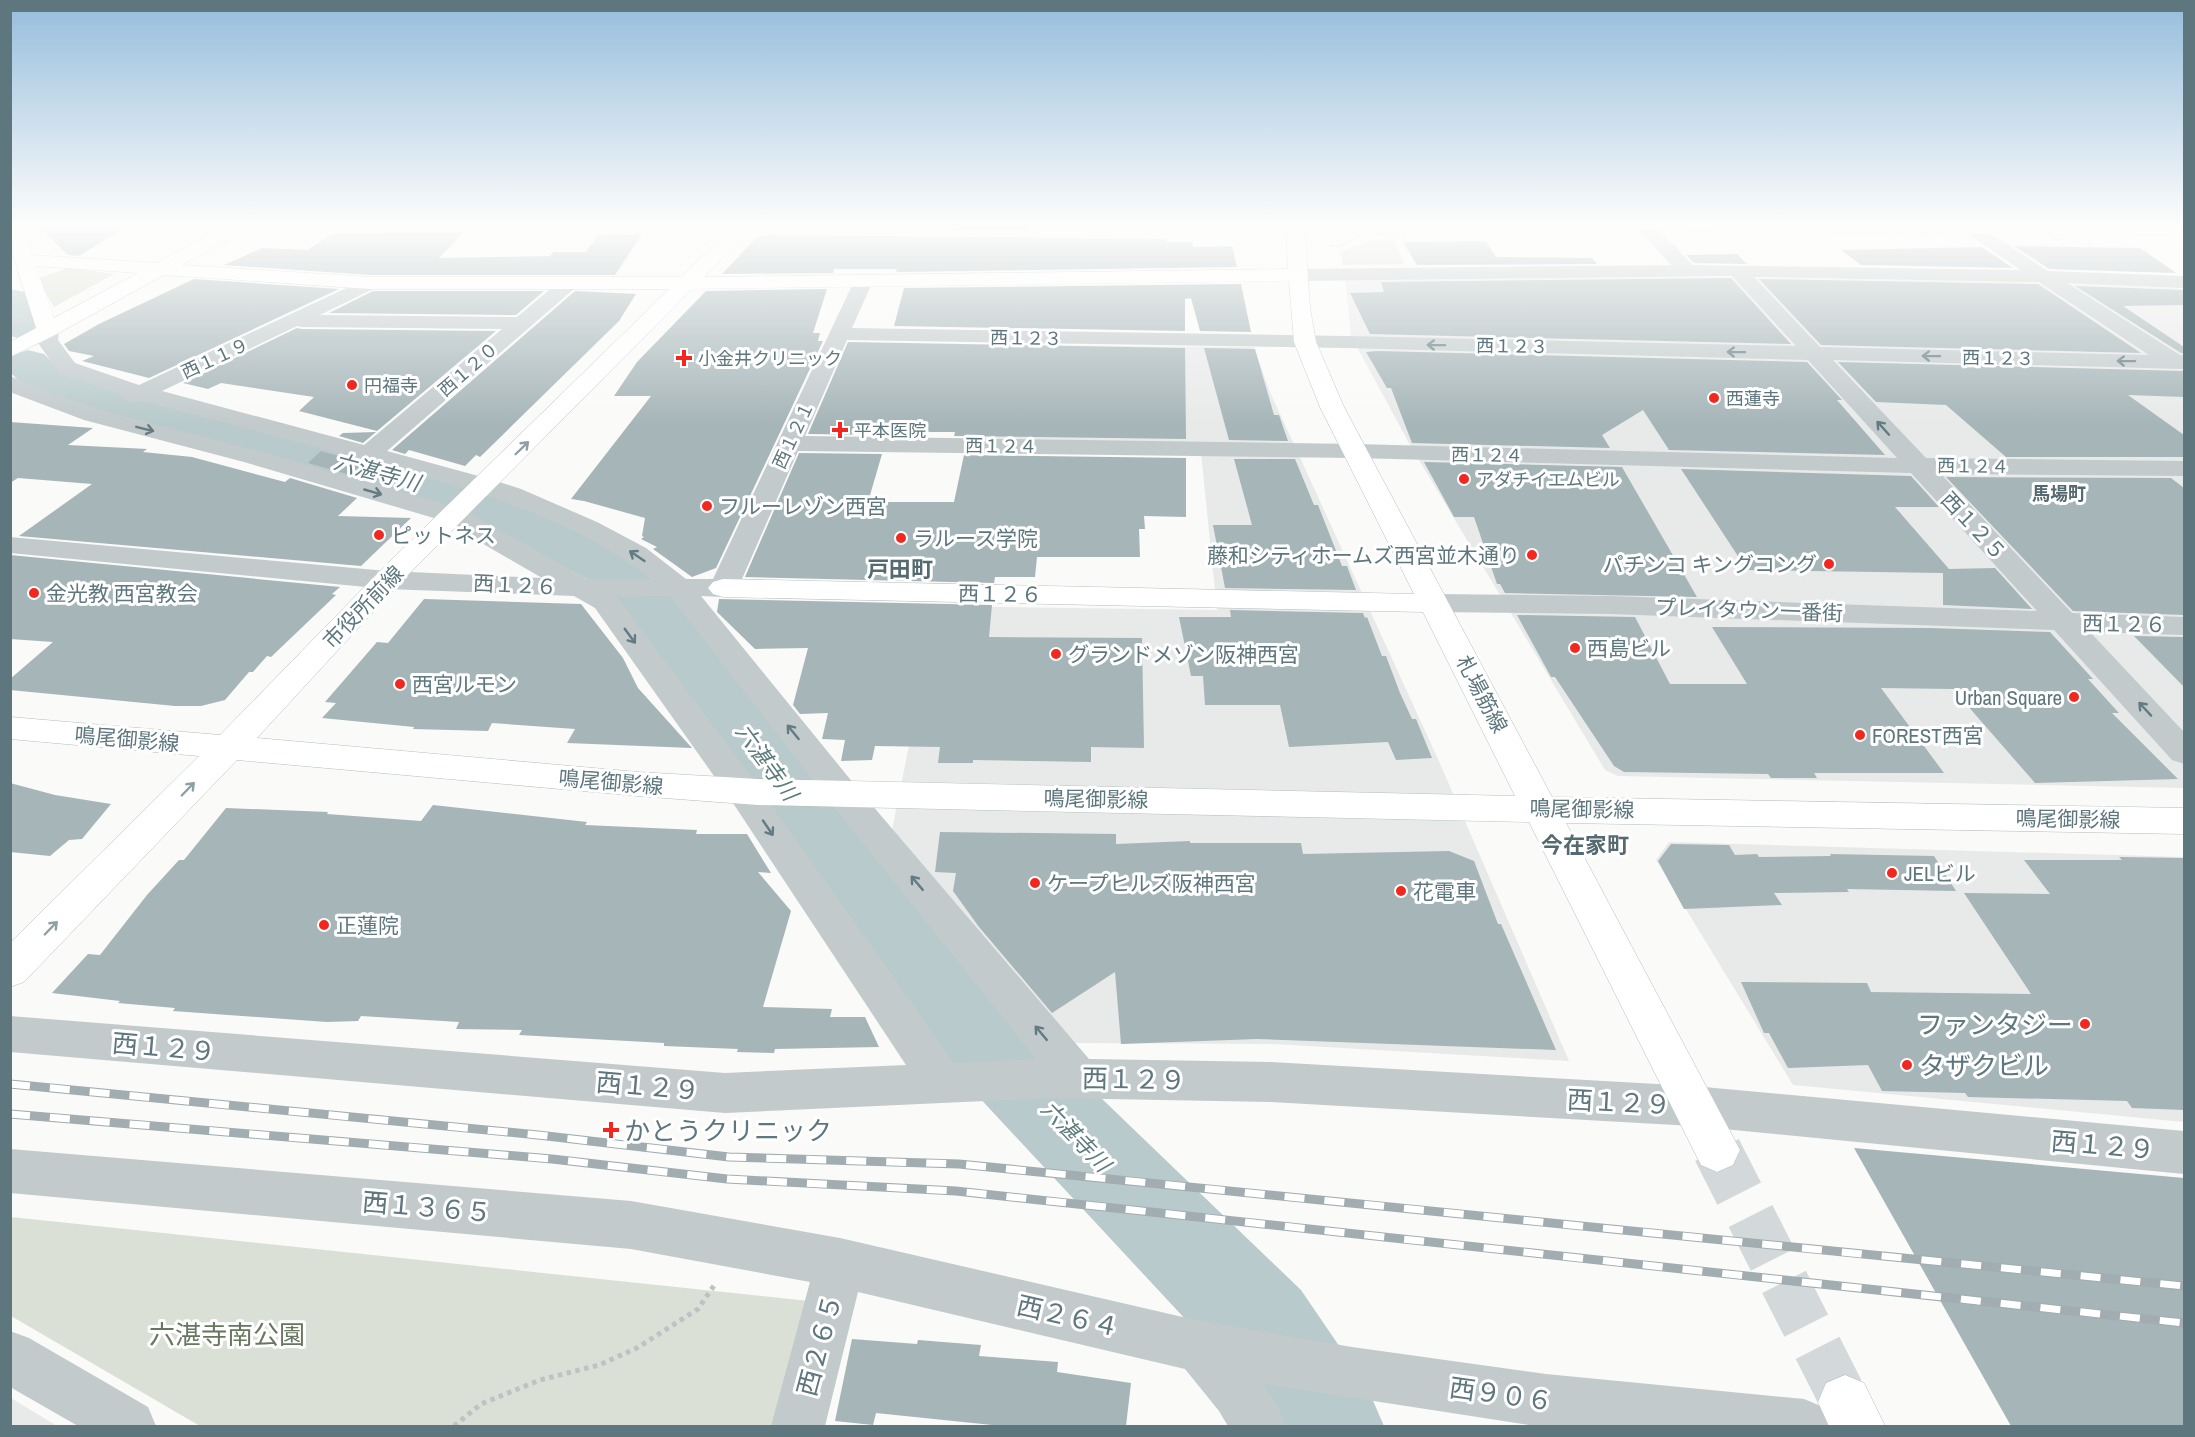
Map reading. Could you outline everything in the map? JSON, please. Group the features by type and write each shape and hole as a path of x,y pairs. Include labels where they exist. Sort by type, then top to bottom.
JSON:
{"main road":[{"path":"32,291 48,331"},
{"path":"10,351 121,291"},
{"name":"市役所前線","path":"10,970 227,749 387,580 678,291"},
{"name":"札場筋線","path":"1300,291 1305,342 1332,407 1717,1150"},
{"name":"西１２６","path":"723,588 1434,603"},
{"name":"鳴尾御影線","path":"10,728 638,784 751,791 2184,821"}],"street":[{"name":"西１１９","path":"96,414 354,291"},
{"name":"西１２０","path":"369,454 560,291"},
{"name":"西１２１","path":"723,588 859,291"},
{"name":"西１２５","path":"1757,291 2184,752"},
{"path":"2065,291 2181,364"},
{"path":"294,321 523,323"},
{"path":"48,331 47,340 67,368 136,396 369,454 469,500 592,588 751,791 961,1083"},
{"name":"西１２３","path":"840,334 1305,342 2181,364"},
{"path":"10,383 96,414 253,457 469,500 512,495 587,528 636,554 668,586 1066,1078"},
{"name":"西１２４","path":"789,443 1356,451 1918,466 2184,468"},
{"name":"西１２６","path":"10,545 387,580 592,588 668,586 723,588"},
{"name":"プレイタウン一番街","path":"1434,603 1611,605 2064,623"},
{"name":"西１２６","path":"2064,623 2184,626"},
{"name":"西１２９","path":"10,1034 725,1093 1066,1078 1271,1082 1693,1106 2184,1153"},
{"name":"西１３６５","path":"10,1171 631,1225 840,1263"},
{"name":"西２６４","path":"840,1263 1215,1350"},
{"name":"西２６５","path":"798,1426 840,1263"},
{"path":"1215,1350 1258,1426"},
{"name":"西９０６","path":"1215,1350 1352,1373 1546,1401 1836,1418"},
{"path":"10,1357 129,1426"}],"path":[{"path":"454,1426 482,1404 540,1380 599,1365 637,1348 698,1309 721,1276"}],"shaded area":[{"path":"1346,291 2184,291 2184,788 1618,776 1605,770 1410,445 1351,336"},
{"path":"1008,345 1254,347 1270,392 1438,759 1569,1061 1273,1044 1075,1043 891,835 937,606 1217,610 1200,443 981,438"},
{"path":"1669,842 2184,857 2184,1122 1793,1085 1656,860"},
{"path":"11,1398 57,1426 11,1426"}],"green space":[{"path":"44,291 83,291 54,307"},
{"name":"六湛寺南公園","path":"11,1217 809,1301 775,1426 200,1426 11,1316"}],"building":[{"path":"169,291 335,291 149,378 82,361 94,356 69,351 64,344 99,324"},
{"path":"373,291 544,291 516,315 329,313"},
{"path":"575,291 636,294 619,321 480,457 476,455 465,466 409,450 405,454 392,450"},
{"path":"706,291 826,291 813,333 820,333 818,341 823,341 716,568 692,577 653,549 657,547 641,539 644,537 642,536 645,518 571,499 651,396 614,396 637,362"},
{"path":"903,291 1242,291 1251,332 1200,331 1191,298 1185,299 1185,331 894,326"},
{"path":"1743,291 1791,344 1370,334 1350,293"},
{"path":"1770,291 2049,291 2141,353 1821,345"},
{"path":"2083,291 2184,291 2184,305 2123,306 2184,347 2184,353"},
{"path":"297,328 496,331 377,431 299,411 314,397 221,383 208,389 183,383"},
{"path":"848,342 1185,348 1186,439 954,436 955,432 888,432 887,435 808,434"},
{"path":"1204,348 1255,349 1274,415 1279,415 1288,441 1229,440"},
{"path":"1366,352 1807,362 1842,400 1837,400 1885,455 1669,450 1643,410 1602,435 1610,448 1412,443 1391,388 1387,388"},
{"path":"1838,362 2184,371 2184,397 2128,395 2184,435 2184,457 2006,457 1946,405 1876,402"},
{"path":"10,422 93,428 68,445 147,449 143,452 192,457 285,482 290,478 357,498 338,516 411,518 361,566 19,536 92,484 18,478 10,483"},
{"path":"376,432 363,443 339,436 343,433"},
{"path":"321,451 388,469 375,482 308,463"},
{"path":"799,453 882,454 868,502 954,502 964,455 1186,458 1186,517 1144,516 1145,529 1139,529 1140,557 1037,557 1035,577 995,577 994,583 745,577"},
{"path":"1234,459 1295,459 1314,505 1318,505 1342,566 1347,566 1356,590 1225,588 1213,525 1252,525"},
{"path":"1424,462 1622,467 1697,597 1505,593 1500,584 1497,584 1474,517 1454,517"},
{"path":"1681,469 1911,476 1939,507 1895,507 1949,569 1995,568 2032,609 1943,605 1943,573 1747,570"},
{"path":"1946,477 2171,478 2184,488 2184,615 2073,611"},
{"path":"10,555 340,587 332,594 336,595 271,657 267,656 253,672 249,672 225,700 201,706 175,706 10,690 10,679 53,642 10,639"},
{"path":"424,599 581,604 623,658 638,688 692,748 567,743 575,729 492,723 488,731 413,729 414,727 322,718 336,703 325,702 377,642 388,643"},
{"path":"719,599 992,605 989,637 1142,638 1144,748 1091,747 1091,762 973,760 973,763 938,763 940,747 875,746 872,760 841,761 845,740 822,739 828,713 800,714 793,705 808,648 755,649 717,612"},
{"path":"1230,610 1363,613 1365,618 1367,617 1382,656 1386,656 1412,719 1416,719 1432,758 1396,760 1388,742 1289,747 1280,705 1205,705 1203,676 1191,676 1179,617 1231,617"},
{"path":"1517,615 1635,617 1670,684 1747,684 1712,627 1930,628 2050,632 2093,679 2088,679 2119,713 2112,713 2178,779 2035,783 1953,689 1881,688 1944,773 1814,773 1817,778 1771,778 1768,774 1624,772 1614,766 1555,677 1551,677"},
{"path":"2134,636 2184,637 2184,687"},
{"path":"10,783 55,795 111,804 82,839 69,840 50,856 10,852"},
{"path":"433,805 587,822 585,825 697,830 696,834 747,834 771,873 758,872 791,911 763,1007 832,1009 830,1017 865,1017 879,1047 775,1049 774,1053 737,1052 738,1049 664,1046 664,1043 519,1035 522,1030 456,1029 459,1022 361,1016 358,1021 327,1022 173,1011 175,1008 118,1003 120,1001 52,993 88,954 100,955 147,895 179,860 184,860 226,808 328,812 327,814 421,821"},
{"path":"940,832 1116,834 1116,844 1190,841 1190,843 1301,843 1303,854 1449,851 1474,861 1498,924 1501,924 1556,1050 1257,1039 1121,1044 1115,972 1052,1013 979,927 953,891 956,873 935,872"},
{"path":"1671,844 1729,845 1735,855 1757,854 1759,857 1831,856 1830,854 1934,856 1956,891 1847,889 1849,892 1774,893 1782,905 1684,909 1658,861"},
{"path":"2119,857 2184,858 2184,1110 2132,1108 2127,1101 1968,1097 1965,1093 1882,1091 1868,1065 1788,1068 1769,1033 1764,1033 1741,982 1867,983 1871,992 2031,994 1964,893 2050,894 2024,860 2122,860"},
{"path":"1854,1148 2184,1178 2184,1426 2011,1426"},
{"path":"852,1339 917,1344 918,1340 981,1345 979,1356 1058,1362 1057,1372 1131,1383 1126,1426 992,1426 876,1413 873,1425 835,1421"}],"waterway":[{"name":"六湛寺川","path":"10,301 22,326"},
{"name":"六湛寺川","path":"28,364 43,379 128,406 442,489 499,510 610,568 651,603 810,822 967,1025 1264,1327 1328,1426"}],"tunnel":[{"path":"1717,1150 1845,1402"}],"railway":[{"path":"10,1084 538,1135 729,1157 959,1164 2184,1286"},
{"path":"10,1114 552,1159 727,1179 956,1191 2184,1323"}],"place":[{"name":"小金井クリニック","path":"684,358"},
{"name":"円福寺","path":"352,385"},
{"name":"西蓮寺","path":"1714,398"},
{"name":"平本医院","path":"840,430"},
{"name":"アダチイエムビル","path":"1464,479"},
{"name":"フルーレゾン西宮","path":"707,506"},
{"name":"ピットネス","path":"379,535"},
{"name":"ラルース学院","path":"901,538"},
{"name":"藤和シティホームズ西宮並木通り","path":"1532,555"},
{"name":"パチンコ キングコング","path":"1829,564"},
{"name":"金光教 西宮教会","path":"34,593"},
{"name":"西島ビル","path":"1575,648"},
{"name":"グランドメゾン阪神西宮","path":"1056,654"},
{"name":"西宮ルモン","path":"400,684"},
{"name":"Urban Square","path":"2074,697"},
{"name":"FOREST西宮","path":"1860,735"},
{"name":"JELビル","path":"1892,873"},
{"name":"ケープヒルズ阪神西宮","path":"1035,883"},
{"name":"花電車","path":"1401,891"},
{"name":"正蓮院","path":"324,925"},
{"name":"ファンタジー","path":"2085,1024"},
{"name":"タザクビル","path":"1907,1065"},
{"name":"かとうクリニック","path":"611,1130"}],"district":[{"name":"馬場町","path":"2059,493"},
{"name":"戸田町","path":"900,569"},
{"name":"今在家町","path":"1585,845"}]}
